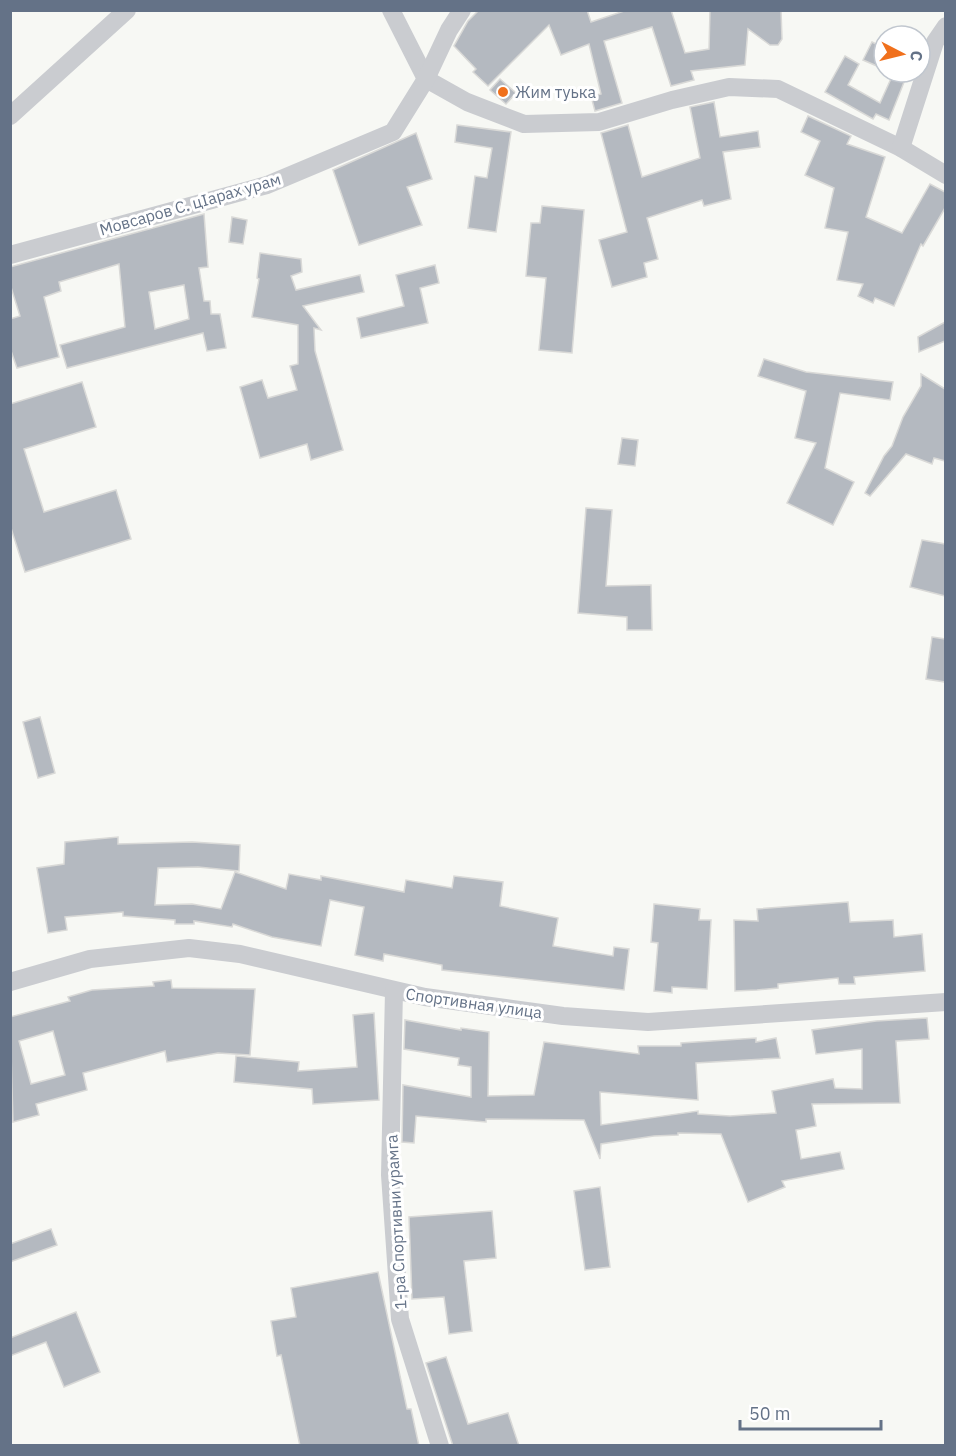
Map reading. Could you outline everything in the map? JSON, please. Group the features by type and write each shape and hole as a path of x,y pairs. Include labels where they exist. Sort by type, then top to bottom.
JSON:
{"street":[{"path":"10,116 127,10"},
{"path":"392,10 426,79 466,102 524,124 599,122 672,100 729,87 778,89 901,148 945,175"},
{"name":"Мовсаров С. цIарах урам","path":"10,255 267,185 393,132 426,79 449,30 462,10"},
{"path":"901,148 935,42 945,26"},
{"name":"Спортивная улица","path":"10,982 90,959 189,948 240,954 394,991 563,1016 648,1022 945,1002"},
{"name":"1-ра Спортивни урамга","path":"394,991 390,1175 400,1319 440,1446"}],"building":[{"path":"479,10 587,10 591,22 627,10 671,10 685,53 709,49 710,10 781,10 782,39 778,45 770,45 748,29 745,65 691,71 694,80 671,86 652,27 604,41 622,103 595,111 591,96 601,94 589,44 561,55 549,25 488,86 473,72 476,69 454,46 468,21"},
{"path":"872,42 872,64 863,60"},
{"path":"845,56 859,64 848,85 880,103 889,84 903,84 889,120 876,114 873,119 825,92"},
{"name":"Жим туька","path":"500,79 516,93 506,104 490,90"},
{"path":"714,102 720,137 758,131 760,147 723,152 731,199 704,206 702,200 647,218 658,259 644,263 647,277 612,287 599,240 627,232 601,133 628,125 642,177 700,158 690,107"},
{"path":"808,116 851,136 847,144 885,157 866,217 902,233 930,184 945,192 945,208 923,246 921,244 894,306 875,298 873,303 858,296 863,284 837,280 848,232 825,228 834,188 805,175 820,141 801,132"},
{"path":"457,125 511,132 496,232 468,228 475,176 487,178 492,148 455,142"},
{"path":"416,133 432,179 407,187 422,225 359,245 333,170"},
{"path":"542,206 584,210 572,353 539,350 546,278 526,276 531,223 540,223"},
{"path":"204,214 208,267 199,268 204,301 210,301 211,314 220,314 226,348 207,351 203,333 67,368 60,345 125,327 119,264 59,282 61,291 44,297 59,357 17,368 10,348 10,319 20,316 10,284 10,267","holes":["184,285 189,319 155,329 149,292"]},
{"path":"232,217 247,220 243,244 229,242"},
{"path":"260,253 301,259 302,272 291,276 296,290 360,275 364,292 303,306 321,330 314,328 315,351 343,450 311,460 307,444 260,458 240,387 262,380 268,398 297,390 290,366 298,364 298,325 252,317 259,279 257,278"},
{"path":"435,265 439,283 420,288 428,323 361,338 357,318 404,306 396,275"},
{"path":"945,322 945,341 919,352 918,337"},
{"path":"764,359 806,372 893,382 890,400 840,393 825,468 854,482 833,525 787,503 816,443 795,438 806,391 758,376"},
{"path":"921,374 945,389 945,461 934,458 932,464 906,454 870,496 865,493 884,456 892,446 903,417 921,386"},
{"path":"82,382 96,427 24,449 44,512 116,490 131,539 25,572 10,525 10,404"},
{"path":"622,438 638,440 635,466 618,464"},
{"path":"586,508 612,510 606,586 651,585 652,630 627,630 627,617 578,613"},
{"path":"922,540 945,544 945,596 910,587"},
{"path":"932,637 945,639 945,682 926,679"},
{"path":"40,717 55,773 38,778 23,722"},
{"path":"118,837 118,844 192,842 240,845 239,871 198,867 158,868 155,905 192,904 221,909 235,872 286,889 289,874 321,880 321,876 404,892 406,880 452,888 454,876 503,882 500,906 558,918 553,946 613,956 614,947 629,949 624,990 442,970 442,965 384,954 383,961 355,955 364,907 330,900 321,946 272,937 233,924 232,927 194,921 194,924 175,924 175,920 123,916 123,912 65,917 67,930 48,933 37,868 64,864 65,842"},
{"path":"848,902 850,922 893,920 894,937 922,934 925,971 854,977 855,984 839,984 838,978 778,984 778,988 735,991 734,920 758,921 757,909"},
{"path":"654,904 700,909 699,920 711,920 707,989 672,987 672,993 654,991 658,943 651,942"},
{"path":"171,980 172,988 255,989 250,1055 218,1053 167,1062 165,1051 83,1073 87,1090 36,1104 39,1115 13,1122 10,1017 70,1001 68,997 92,990 154,986 153,982","holes":["53,1031 65,1075 31,1084 19,1041"]},
{"path":"374,1013 379,1100 313,1104 312,1089 234,1082 236,1056 299,1062 298,1071 357,1067 353,1015"},
{"path":"927,1018 929,1039 896,1041 900,1103 812,1104 816,1126 796,1130 801,1159 840,1152 844,1169 782,1181 785,1187 748,1202 721,1134 678,1133 678,1135 601,1144 600,1159 584,1120 486,1119 486,1122 416,1116 414,1143 402,1142 403,1085 471,1097 471,1067 458,1065 459,1058 404,1049 405,1020 461,1030 461,1028 489,1032 488,1096 534,1095 544,1042 639,1054 638,1046 681,1046 681,1043 756,1038 756,1042 776,1038 780,1058 696,1063 698,1100 600,1092 601,1125 698,1111 698,1114 730,1116 776,1113 772,1091 833,1079 835,1088 862,1089 862,1049 816,1054 812,1030 876,1021"},
{"path":"600,1187 610,1267 585,1270 574,1191"},
{"path":"492,1211 496,1258 464,1261 472,1331 449,1334 444,1297 412,1299 409,1217"},
{"path":"51,1229 57,1245 10,1262 10,1244"},
{"path":"378,1272 407,1409 411,1409 419,1446 300,1446 281,1355 277,1356 271,1321 296,1317 291,1288"},
{"path":"76,1312 100,1372 64,1387 46,1342 10,1356 10,1338"},
{"path":"446,1357 468,1424 508,1413 519,1446 453,1446 426,1363"}],"place":[{"name":"Жим туька","path":"503,92"}]}
